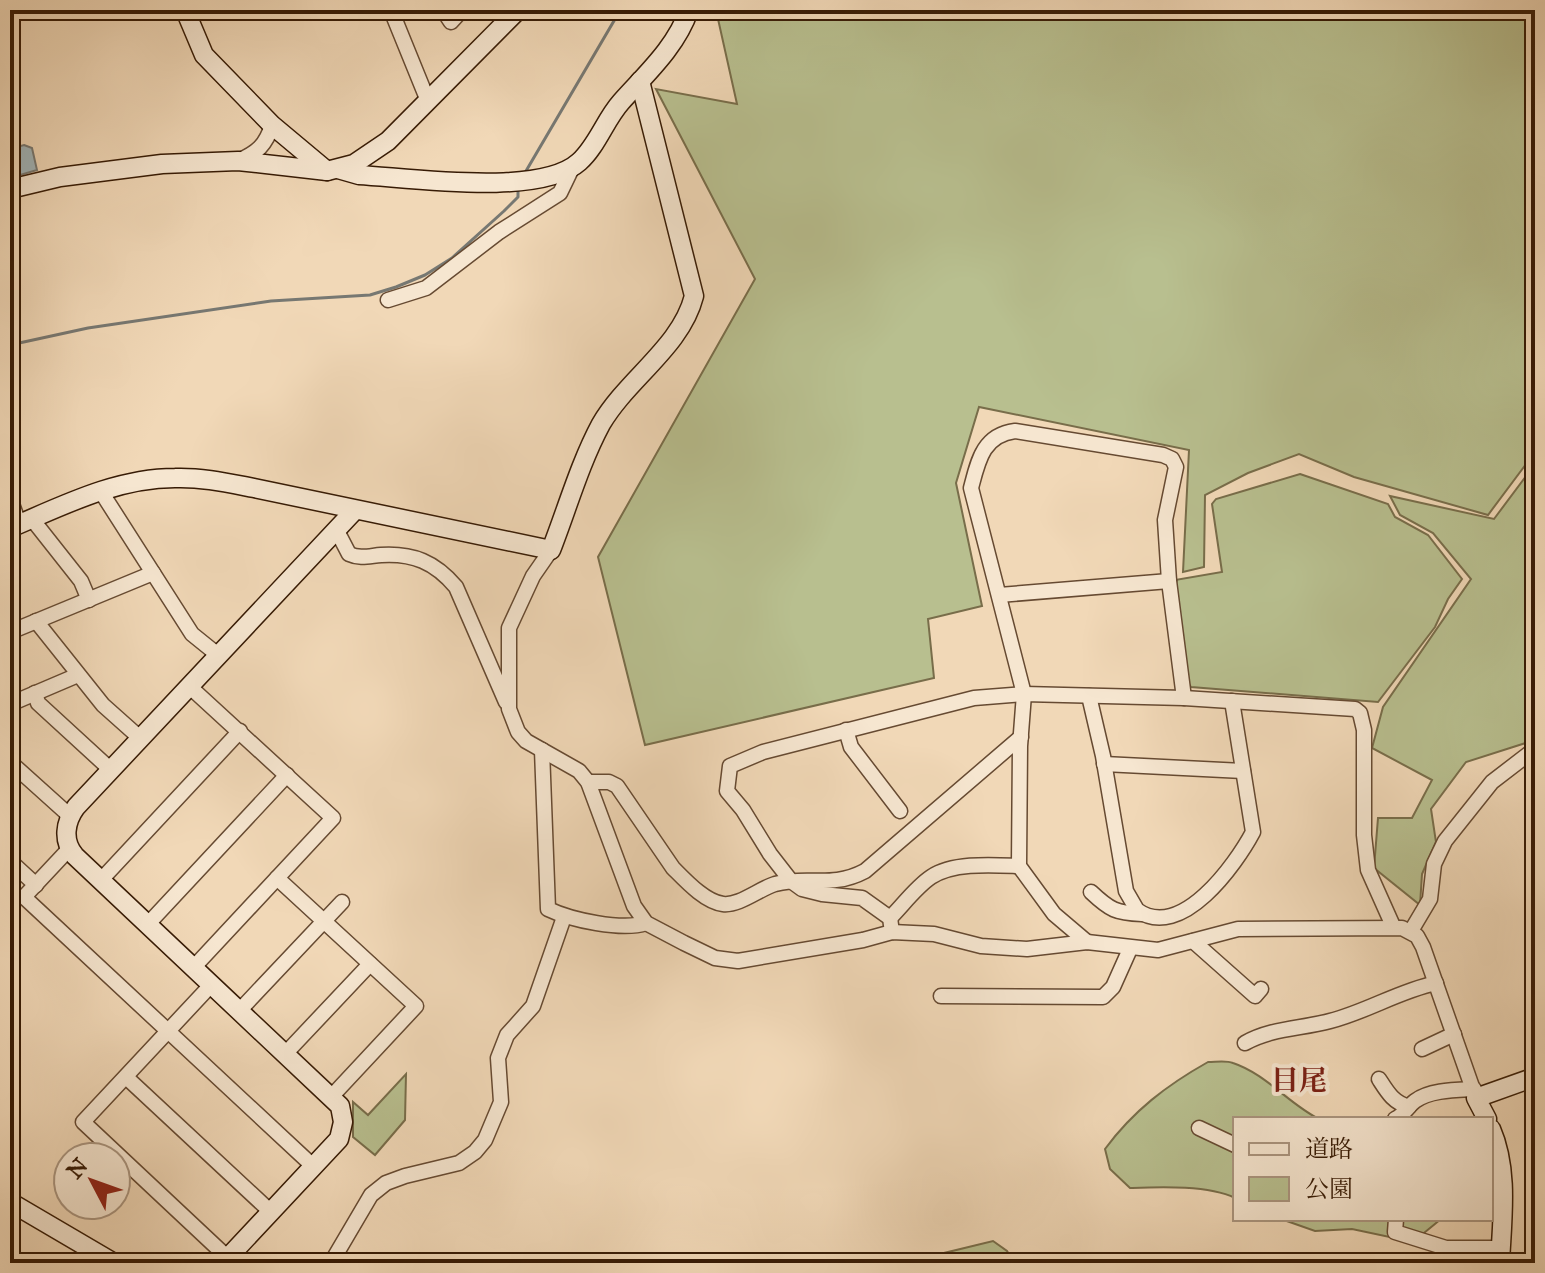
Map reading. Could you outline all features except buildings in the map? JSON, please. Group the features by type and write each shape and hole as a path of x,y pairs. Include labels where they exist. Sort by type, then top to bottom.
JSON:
{"street":[{"path":"185,10 204,55 272,125 332,170"},
{"path":"391,10 428,101"},
{"path":"443,10 451,22 462,10"},
{"path":"332,170 368,156 388,141 518,10"},
{"path":"10,189 60,177 162,164 238,161 359,175 510,183 547,178 573,166 586,155 617,106 682,31 689,10"},
{"path":"509,709 509,628 533,576 551,550 601,425 629,385 681,329 690,313 694,296 640,81"},
{"path":"238,161 261,148 272,125"},
{"path":"388,300 426,288 499,232 560,193 573,166"},
{"path":"1087,942 1054,914 1019,866 1024,694 971,488 978,461 988,444 1002,433 1015,431 1172,459 1176,467 1165,520 1169,581 1184,698"},
{"path":"20,524 100,490 143,480 174,478 208,480 551,550"},
{"path":"100,490 192,634 218,655"},
{"path":"10,498 20,524 81,581 89,600"},
{"path":"212,984 83,1122 225,1260 339,1139 342,1112 332,1096 69,849 66,835 70,816 354,511"},
{"path":"336,529 349,554 359,558 403,553 446,575 456,587 518,732 526,741 579,771 588,782 634,906 646,923 715,958 738,961 863,940 891,925 929,878 944,870 1019,866"},
{"path":"10,632 153,573"},
{"path":"999,595 1169,581"},
{"path":"36,621 103,705 140,738"},
{"path":"10,704 78,675"},
{"path":"189,686 333,818 194,967"},
{"path":"35,693 38,703 111,770"},
{"path":"1393,926 1368,870 1364,835 1364,730 1360,713 1347,707 1184,698 1024,694 974,698 763,752 730,766 727,791 791,881 802,889 822,894 862,898 891,925 981,946 1027,949 1087,942 1158,950 1238,929 1393,926 1411,931 1423,947 1486,1117"},
{"path":"1089,696 1126,891 1132,904 1142,914"},
{"path":"1091,892 1107,908 1121,913 1166,915 1197,905 1249,840 1253,832 1232,701"},
{"path":"846,730 851,747 900,811"},
{"path":"101,880 240,731"},
{"path":"588,782 609,782 617,786 673,868 709,898 722,904 733,903 775,884 791,881 831,882 849,879 865,871 1021,737"},
{"path":"1411,931 1430,899 1434,864 1445,841 1492,782 1535,749"},
{"path":"542,750 548,909 564,917 634,927 646,923"},
{"path":"10,762 70,816"},
{"path":"1104,764 1243,771"},
{"path":"148,924 287,775"},
{"path":"69,849 24,897 314,1167"},
{"path":"10,861 36,885"},
{"path":"277,878 416,1006 332,1096"},
{"path":"240,1010 342,902"},
{"path":"331,1263 371,1195 386,1183 459,1163 485,1140 501,1102 498,1058 507,1035 533,1006 564,917"},
{"path":"1193,941 1255,996 1261,989"},
{"path":"941,996 1103,997 1113,987 1130,949"},
{"path":"286,1053 370,964"},
{"path":"1245,1043 1264,1033 1328,1022 1413,988 1436,983"},
{"path":"1422,1049 1454,1034"},
{"path":"126,1077 271,1212"},
{"path":"1401,1115 1416,1100 1433,1094 1475,1093 1535,1077"},
{"path":"1379,1079 1398,1103 1401,1115"},
{"path":"1199,1128 1233,1144"},
{"path":"1396,1221 1395,1232 1446,1248 1500,1255 1502,1176 1493,1134"},
{"path":"10,1202 114,1263"}],"green space":[{"path":"716,10 1535,10 1535,452 1488,515 1354,477 1299,454 1248,473 1205,495 1204,567 1183,572 1189,450 979,407 956,483 982,606 928,619 934,678 645,745 598,557 755,279 656,89 737,104"},
{"path":"1535,464 1535,740 1466,762 1431,809 1436,842 1422,874 1420,905 1374,868 1378,818 1412,818 1432,780 1372,748 1383,707 1471,579 1433,533 1400,515 1390,496 1494,519"},
{"path":"1300,474 1388,504 1395,517 1428,535 1462,579 1435,627 1378,702 1191,687 1187,681 1175,580 1222,572 1212,504 1216,499"},
{"path":"1208,1062 1233,1063 1267,1082 1316,1117 1233,1117 1233,1197 1198,1189 1130,1188 1110,1169 1105,1149 1127,1123 1179,1080"},
{"path":"406,1074 405,1120 375,1155 353,1137 353,1102 368,1115"},
{"path":"1287,1221 1439,1221 1413,1242 1352,1229 1315,1231"},
{"path":"993,1241 1007,1251 1014,1263 934,1263 940,1254"}],"shaded area":[{"path":"24,145 32,148 37,170 10,178 10,149"}],"waterway":[{"path":"526,171 618,10"},
{"path":"10,345 88,328 271,301 370,295 425,275 452,258 518,197 518,189"}],"district":[{"name":"目尾","path":"1299,1080"}]}
